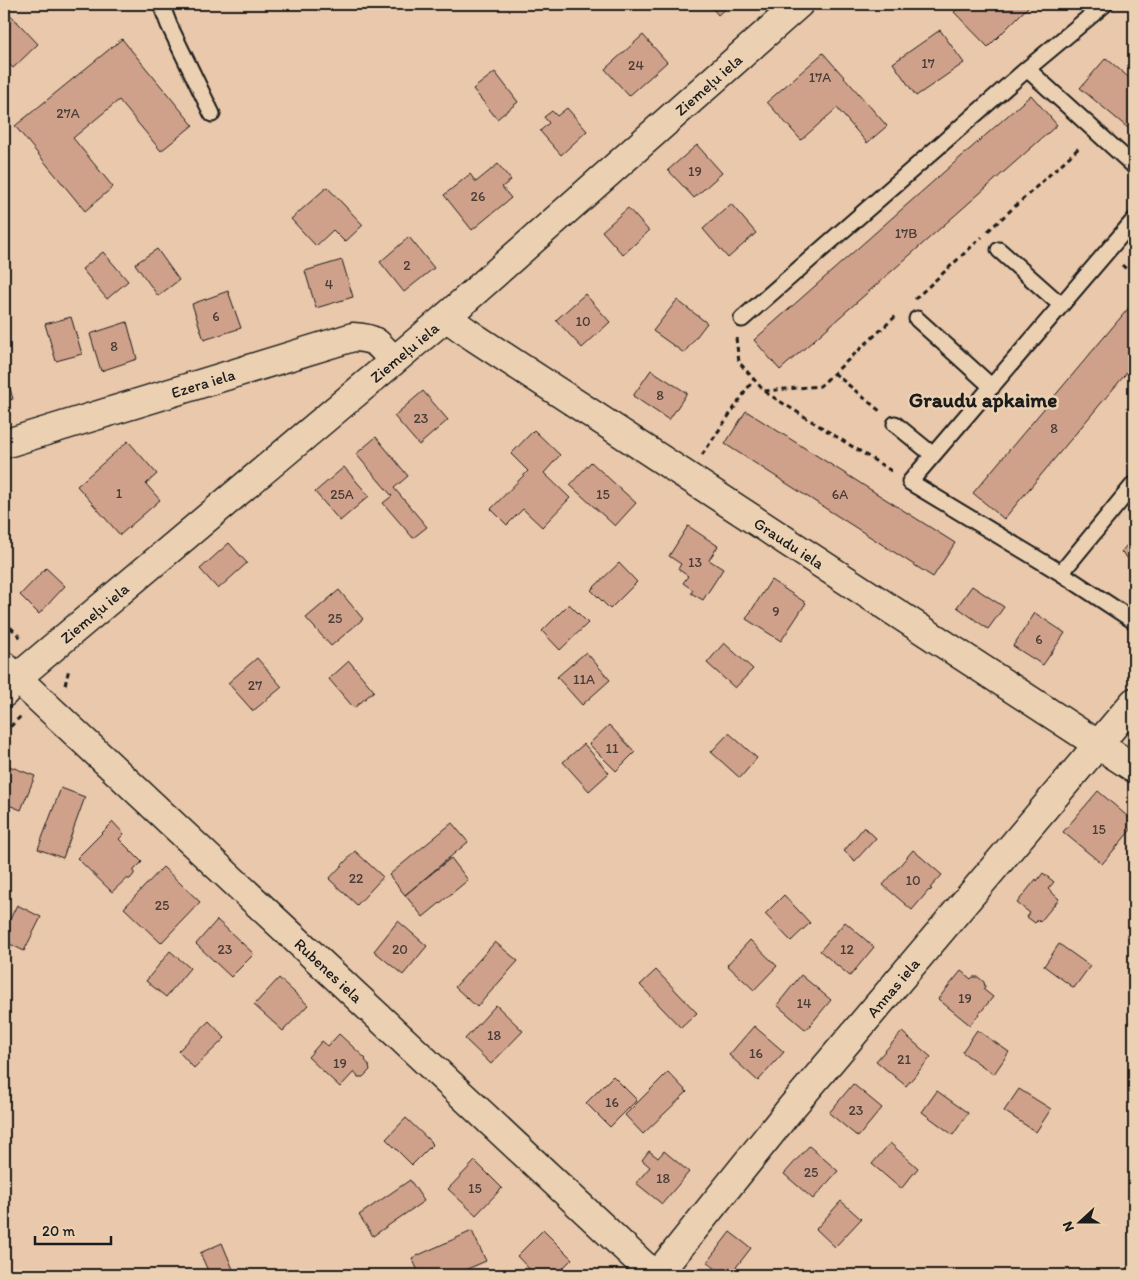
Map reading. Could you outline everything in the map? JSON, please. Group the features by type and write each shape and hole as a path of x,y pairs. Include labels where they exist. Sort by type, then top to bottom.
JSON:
{"street":[{"name":"Ziemeļu iela","path":"8,679 446,317 799,4"},
{"name":"Graudu iela","path":"446,317 1134,768"},
{"name":"Ezera iela","path":"4,444 353,337 369,337 382,346 393,361"},
{"name":"Rubenes iela","path":"8,679 654,1275"},
{"name":"Annas iela","path":"658,1275 792,1108 1134,702"}],"lane":[{"path":"161,4 169,25 212,114"},
{"path":"742,319 1027,69 1105,4"},
{"path":"1027,69 1134,166"},
{"path":"1134,220 910,482 1061,573 1134,621"},
{"path":"998,250 1061,306"},
{"path":"917,319 992,387"},
{"path":"895,424 933,455"},
{"path":"1061,573 1134,484"}],"path":[{"path":"912,301 1096,132"},
{"path":"764,391 820,386 898,314"},
{"path":"742,319 735,341 739,362 764,391 910,482"},
{"path":"834,373 895,424"},
{"path":"688,476 754,379"},
{"path":"4,621 11,628"},
{"path":"4,733 27,711"}],"building":[{"path":"709,4 730,4 718,15"},
{"path":"963,4 1025,4 1028,7 988,47 954,12"},
{"path":"4,8 38,44 13,68 4,59"},
{"path":"940,30 964,63 916,96 893,63"},
{"path":"643,35 667,62 629,96 605,69"},
{"path":"122,39 193,125 161,151 119,100 73,138 113,187 85,211 15,126"},
{"path":"823,53 887,126 867,143 837,108 801,140 767,102"},
{"path":"1106,58 1134,82 1134,133 1080,88"},
{"path":"495,72 518,102 497,119 473,89"},
{"path":"4,87 10,94 4,100"},
{"path":"1031,95 1057,125 780,370 754,340"},
{"path":"567,108 587,131 561,155 540,131 549,123 544,117 552,111 557,116"},
{"path":"697,145 722,173 694,198 668,170"},
{"path":"498,164 511,180 502,187 511,198 472,230 444,195 470,174 476,182"},
{"path":"327,187 363,225 345,242 333,230 316,246 291,219"},
{"path":"731,204 756,233 728,258 703,229"},
{"path":"628,208 649,231 623,255 602,231"},
{"path":"409,237 434,268 404,292 380,262"},
{"path":"157,249 179,280 158,296 135,264"},
{"path":"103,252 128,281 107,299 82,269"},
{"path":"342,260 353,297 316,308 305,271"},
{"path":"228,291 241,328 204,340 192,304"},
{"path":"585,294 610,322 582,348 556,320"},
{"path":"677,300 707,323 684,353 653,331"},
{"path":"1132,304 1134,306 1134,364 1004,519 973,493"},
{"path":"71,317 82,354 56,361 45,324"},
{"path":"127,322 137,359 101,371 90,334"},
{"path":"4,368 13,399 4,402"},
{"path":"651,370 687,393 669,420 633,396"},
{"path":"423,391 448,420 419,445 394,416"},
{"path":"746,411 955,543 933,577 725,444"},
{"path":"534,430 560,455 544,473 570,498 542,527 523,509 507,525 491,509 528,471 511,454"},
{"path":"376,437 408,476 394,488 427,527 413,538 383,503 392,496 356,454"},
{"path":"128,441 157,474 146,484 160,500 120,535 77,486"},
{"path":"591,462 636,503 615,526 570,485"},
{"path":"344,467 369,496 340,521 315,492"},
{"path":"688,526 718,546 709,560 723,569 703,600 691,593 693,590 683,583 688,576 678,569 681,564 669,556"},
{"path":"1134,537 1134,564 1121,552"},
{"path":"229,543 247,563 218,589 200,569"},
{"path":"619,563 637,582 610,609 591,590"},
{"path":"46,568 65,586 39,614 20,595"},
{"path":"771,580 806,603 781,641 746,619"},
{"path":"972,586 1004,607 988,629 957,607"},
{"path":"339,590 363,619 331,646 306,618"},
{"path":"569,604 588,623 560,650 542,631"},
{"path":"1035,613 1065,633 1043,665 1013,646"},
{"path":"724,643 753,669 735,688 707,663"},
{"path":"586,652 610,680 582,705 557,677"},
{"path":"257,658 282,687 253,711 228,683"},
{"path":"349,661 374,691 354,708 329,679"},
{"path":"609,725 635,752 616,771 589,744"},
{"path":"729,733 757,758 740,778 711,752"},
{"path":"584,744 609,773 589,791 563,762"},
{"path":"4,764 35,776 21,810 4,803"},
{"path":"61,788 85,797 63,858 38,849"},
{"path":"1098,791 1134,822 1134,826 1102,864 1063,832"},
{"path":"113,822 124,834 119,839 142,862 134,870 134,874 130,879 126,879 112,892 77,858"},
{"path":"452,823 468,842 405,895 389,875"},
{"path":"864,827 876,838 855,861 844,851"},
{"path":"913,850 942,875 930,888 932,889 912,910 883,885"},
{"path":"355,851 383,877 357,905 329,879"},
{"path":"451,858 468,880 423,917 405,895"},
{"path":"163,867 200,902 161,943 124,908"},
{"path":"1043,873 1054,882 1048,889 1059,899 1040,922 1038,920 1035,923 1027,917 1030,913 1017,903"},
{"path":"784,895 810,923 791,941 765,914"},
{"path":"17,905 41,917 24,951 4,941 4,931"},
{"path":"217,920 254,954 231,977 196,944"},
{"path":"398,921 427,946 403,975 374,951"},
{"path":"845,922 874,947 850,976 820,951"},
{"path":"750,940 777,966 754,990 727,965"},
{"path":"495,942 518,961 477,1007 455,987"},
{"path":"1059,944 1090,966 1074,988 1044,966"},
{"path":"170,951 190,968 166,997 146,981"},
{"path":"656,970 697,1013 681,1028 640,985"},
{"path":"961,971 971,979 978,977 984,982 985,987 983,989 993,997 970,1025 938,999"},
{"path":"801,975 831,1000 806,1030 777,1005"},
{"path":"279,978 308,1005 283,1031 254,1005"},
{"path":"496,1005 523,1031 491,1064 465,1039"},
{"path":"209,1021 225,1038 194,1068 178,1051"},
{"path":"754,1026 784,1052 758,1081 729,1055"},
{"path":"977,1030 1009,1052 994,1074 962,1052"},
{"path":"902,1032 931,1057 906,1086 876,1061"},
{"path":"339,1034 366,1059 370,1070 363,1077 358,1077 354,1072 340,1087 308,1057 322,1041 328,1046"},
{"path":"668,1072 687,1092 643,1134 625,1115"},
{"path":"613,1076 637,1100 610,1127 586,1103"},
{"path":"853,1084 882,1108 858,1137 829,1113"},
{"path":"1019,1089 1051,1109 1036,1132 1004,1111"},
{"path":"937,1091 968,1113 953,1135 922,1112"},
{"path":"406,1118 433,1144 412,1165 386,1139"},
{"path":"890,1143 918,1168 901,1189 872,1164"},
{"path":"809,1146 838,1171 813,1199 784,1174"},
{"path":"649,1151 658,1158 664,1151 689,1172 662,1204 636,1183 650,1167 642,1160"},
{"path":"475,1161 502,1188 476,1215 448,1189"},
{"path":"410,1180 424,1201 373,1236 359,1215"},
{"path":"841,1201 861,1219 835,1247 816,1229"},
{"path":"543,1230 572,1259 556,1275 535,1275 517,1256"},
{"path":"472,1231 486,1261 453,1275 420,1275 412,1258"},
{"path":"730,1232 751,1248 730,1275 724,1275 707,1262"},
{"path":"222,1243 235,1274 210,1275 200,1253"}],"district":[{"name":"Graudu apkaime","path":"983,399"}]}
